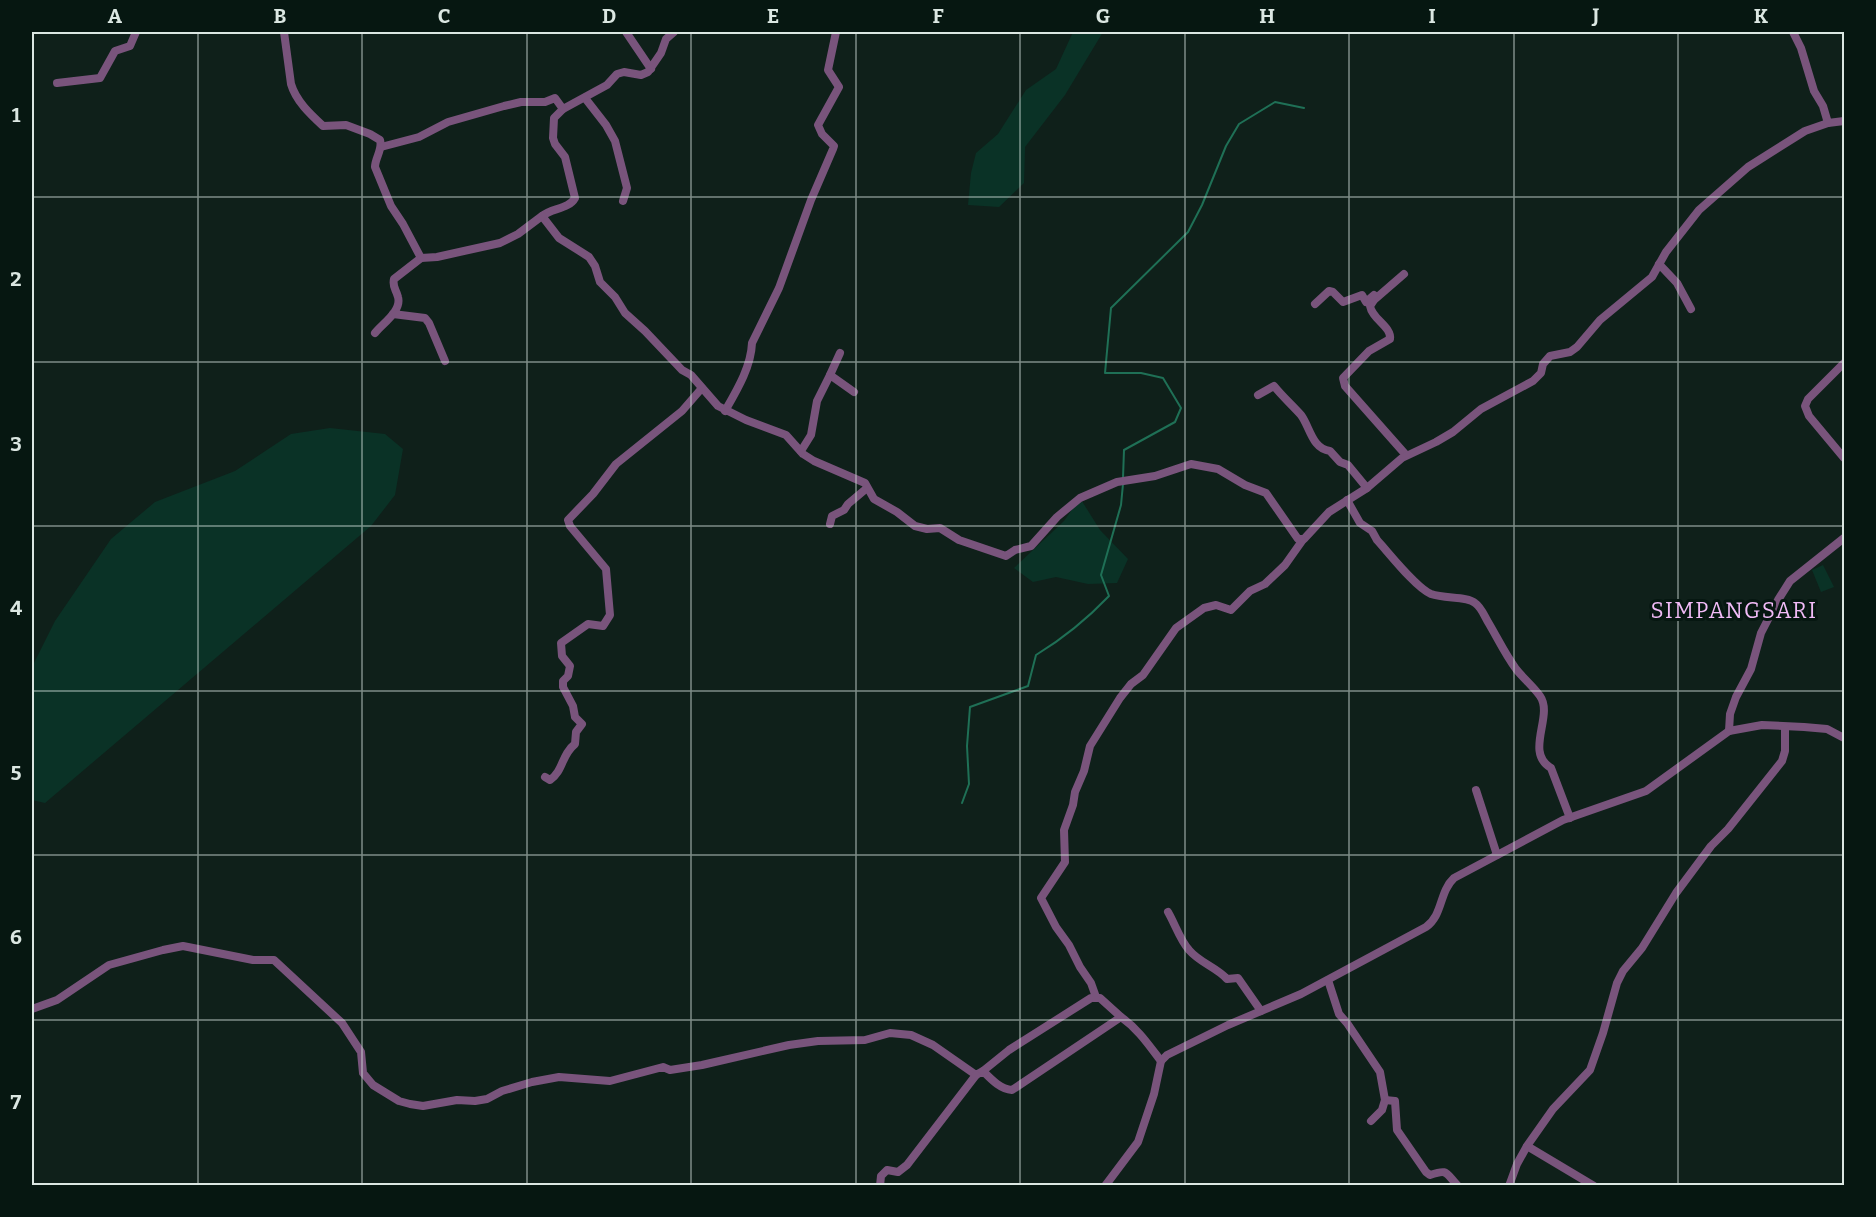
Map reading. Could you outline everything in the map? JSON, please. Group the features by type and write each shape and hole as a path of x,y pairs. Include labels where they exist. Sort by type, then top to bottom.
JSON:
{"street":[{"path":"57,83 100,78 115,51 130,46 136,32"},
{"path":"285,32 293,92 309,113 323,126 346,125 380,140 381,147 375,160 375,167 391,206 421,258"},
{"path":"626,32 651,69"},
{"path":"375,333 393,314 398,303 393,286 394,279 421,258 436,257 500,243 518,234 542,216 569,205 575,198 566,157 552,138 554,118 563,109 607,85 617,74 624,72 642,75 651,69 666,39 674,32"},
{"path":"725,411 741,382 752,352 752,343 778,288 834,146 822,134 818,125 839,87 828,70 836,32"},
{"path":"1793,32 1828,123"},
{"path":"381,147 425,135 448,122 515,103 546,102 555,98 563,109"},
{"path":"585,98 615,141 627,188 623,201"},
{"path":"1096,997 1091,984 1041,898 1065,862 1064,830 1090,746 1120,698 1131,684 1143,675 1173,631 1204,608 1216,605 1231,610 1250,591 1265,584 1285,565 1302,541 1329,512 1367,488 1407,455 1436,442 1453,432 1481,409 1533,381 1541,373 1547,358 1569,352 1577,347 1600,320 1646,283 1699,210 1748,167 1805,132 1828,123 1845,121"},
{"path":"542,216 559,238 589,257 595,266 600,282 615,297 625,314 645,330 714,402 725,411 786,435 814,461 865,483 878,502 915,526 927,529 940,528 959,540 1006,556 1015,550 1031,546 1057,516 1080,498 1117,482 1155,476 1197,464 1218,469 1245,485 1266,493 1285,523 1302,541"},
{"path":"1659,264 1677,283 1691,309"},
{"path":"1315,304 1329,291 1343,302 1362,295 1366,302 1401,271 1404,274 1370,306 1372,314 1390,333 1390,339 1369,351 1343,378 1345,386 1407,455"},
{"path":"393,314 425,318 445,361"},
{"path":"801,450 806,446 811,435 817,401 840,353"},
{"path":"1845,363 1808,399 1805,406 1809,416 1845,458"},
{"path":"830,375 854,393"},
{"path":"1258,395 1274,386 1303,418 1308,432 1318,446 1330,451 1340,462 1348,465 1367,488"},
{"path":"545,777 550,780 555,776 566,752 575,744 576,732 582,724 575,717 573,706 563,687 563,681 568,675 570,666 562,656 561,643 588,624 603,626 609,615 606,569 570,526 568,520 593,494 616,464 682,411 702,388"},
{"path":"830,524 832,516 844,510 867,489"},
{"path":"1347,500 1360,523 1372,531 1377,540 1422,589 1432,595 1468,599 1480,607 1516,668 1541,697 1543,704 1539,742 1541,759 1551,768 1570,818"},
{"path":"1729,731 1730,714 1736,697 1751,669 1761,633 1778,600 1794,577 1845,538"},
{"path":"1105,1185 1138,1142 1149,1113 1161,1061 1174,1051 1301,994 1426,927 1437,917 1447,885 1454,878 1570,818 1646,791 1729,731 1762,725 1818,728 1827,729 1845,738"},
{"path":"1509,1185 1527,1146 1553,1109 1590,1070 1604,1033 1617,983 1623,971 1642,948 1676,893 1711,846 1728,829 1782,761 1785,751 1785,727"},
{"path":"1476,790 1497,855"},
{"path":"1168,912 1189,950 1227,979 1238,978 1261,1011"},
{"path":"32,1009 57,1000 109,965 183,946 252,960 274,960 342,1023 361,1053 363,1073 373,1086 399,1101 423,1106 457,1100 487,1099 502,1091 559,1077 610,1081 663,1067 670,1070 702,1065 789,1045 818,1041 865,1040 890,1033 911,1035 933,1045 1007,1090 1016,1089 1121,1017"},
{"path":"1328,980 1338,1014 1347,1023 1380,1072 1384,1100 1382,1110 1371,1121"},
{"path":"880,1185 881,1176 887,1170 898,1172 907,1165 980,1073 1009,1050 1090,998 1096,997 1106,1002 1134,1026 1161,1061"},
{"path":"1384,1100 1395,1101 1397,1130 1426,1172 1430,1175 1444,1171 1458,1185"},
{"path":"1527,1146 1594,1185"}],"green space":[{"path":"1073,32 1103,32 1065,95 1025,147 1024,183 999,207 968,205 971,173 976,153 998,134 1026,90 1056,69"},
{"path":"330,428 385,434 403,449 395,495 371,526 45,803 32,800 32,667 55,621 111,539 155,502 235,471 291,434"},
{"path":"1080,498 1100,530 1128,559 1117,583 1088,584 1056,577 1033,582 1014,568 1064,521"},
{"path":"1823,565 1834,587 1821,592 1812,570"}],"waterway":[{"path":"1123,478 1124,450 1175,422 1181,408 1163,378 1141,373 1105,373 1111,308 1188,232 1202,205 1226,146 1239,124 1275,102 1304,108"},
{"path":"962,803 969,784 967,746 970,707 1028,686 1036,655 1075,628 1109,596 1101,575 1121,505 1123,484"}],"district":[{"name":"SIMPANGSARI","path":"1734,610"}]}
